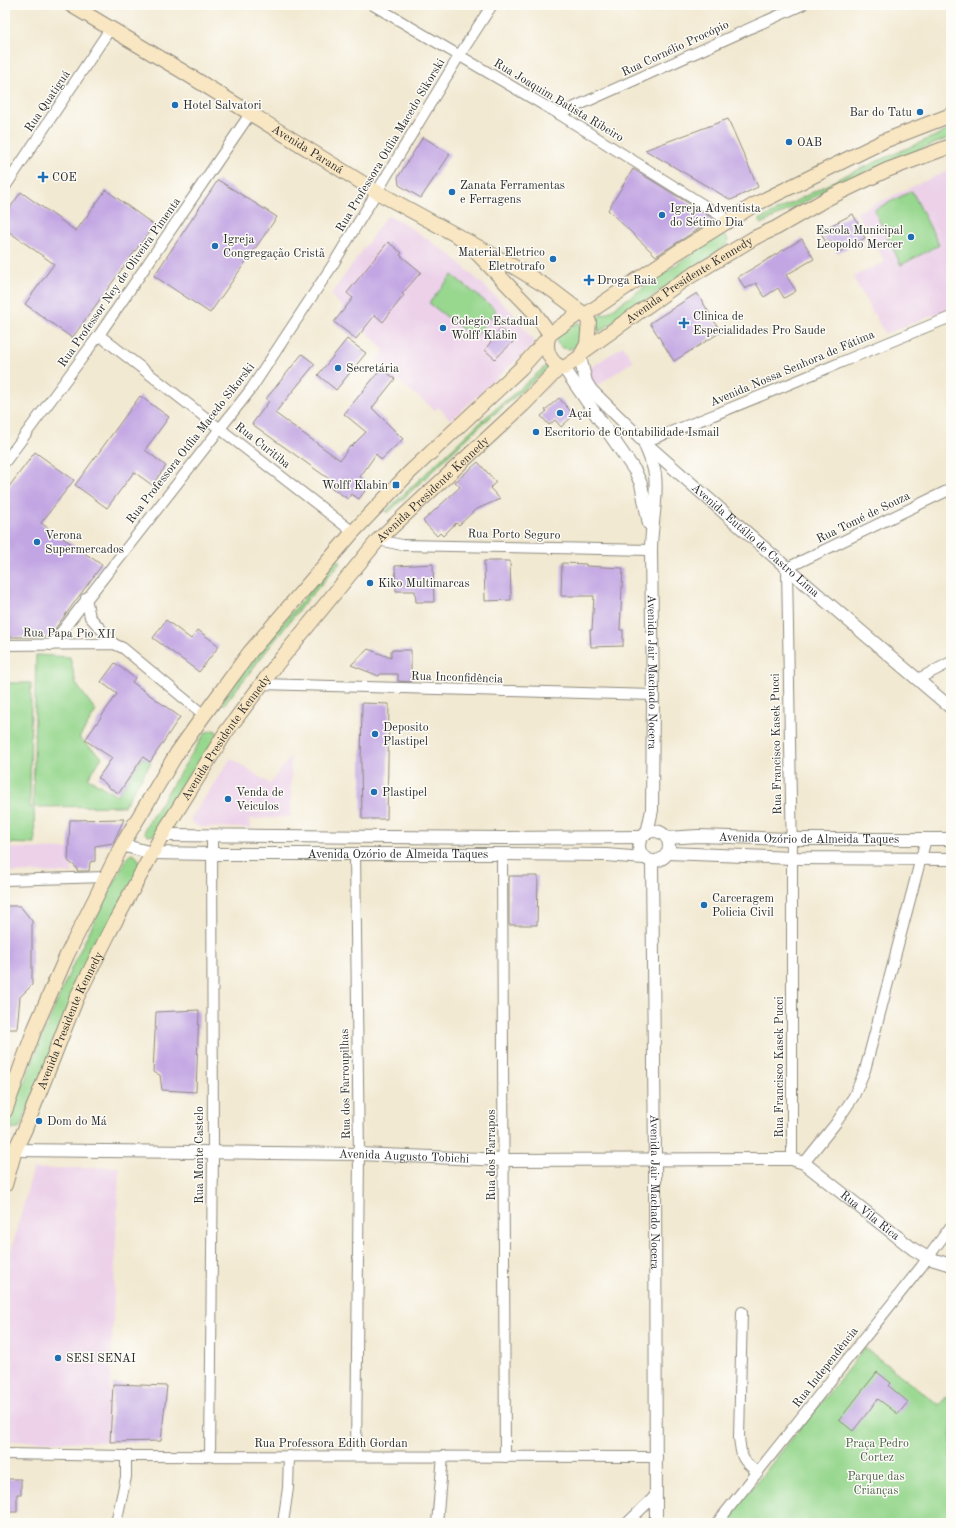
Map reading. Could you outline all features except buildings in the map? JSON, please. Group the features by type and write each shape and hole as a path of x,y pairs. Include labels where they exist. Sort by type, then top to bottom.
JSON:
{"main road":[{"name":"Avenida Paraná","path":"71,5 182,71 377,192 533,278 552,290 583,314"},
{"path":"582,354 588,344 589,330 589,322 583,314 678,252 754,205 884,141 951,115"},
{"name":"Avenida Presidente Kennedy","path":"5,1185 15,1150 25,1129 77,997 109,933 162,835 226,732 261,684 378,540 512,416 562,367 681,282 754,238 776,228 835,194 887,170 951,146"},
{"name":"Avenida Paraná","path":"465,240 534,312 548,336"},
{"name":"Avenida Presidente Kennedy","path":"5,1111 35,1028 67,955 122,845 177,753 204,715 250,652 353,532 409,473 521,368 548,336 583,314"},
{"path":"548,336 546,345 548,353 553,360 562,367"}],"street":[{"name":"Rua Joaquim Batista Ribeiro","path":"373,5 559,114 730,221"},
{"name":"Rua Professora Otília Macedo Sikorski","path":"51,645 86,598 251,389 332,266 459,56 492,5"},
{"name":"Rua Cornélio Procópio","path":"559,114 802,5"},
{"name":"Rua Quatiguá","path":"5,187 110,29"},
{"name":"Rua Professor Ney de Oliveira Pimenta","path":"5,462 99,335 250,114"},
{"name":"Avenida Nossa Senhora de Fátima","path":"644,442 689,426 875,347 951,317"},
{"name":"Rua Curitiba","path":"99,335 353,532"},
{"name":"Avenida Eutálio de Castro Lima","path":"582,354 584,377 591,390 644,442 787,568 951,708"},
{"name":"Avenida Jair Machado Nocera","path":"562,367 628,458 641,484 651,533"},
{"name":"Avenida Jair Machado Nocera","path":"644,442 653,463 655,474 655,499 651,533 653,695 652,810 645,835"},
{"name":"Rua Tomé de Souza","path":"787,568 951,489"},
{"name":"Rua Porto Seguro","path":"378,540 402,545 651,550"},
{"name":"Rua Francisco Kasek Pucci","path":"787,568 792,858 792,1159"},
{"path":"86,598 90,616 114,644"},
{"name":"Rua Papa Pio XII","path":"5,645 114,644 123,648 204,715"},
{"path":"918,679 951,662"},
{"name":"Rua Inconfidência","path":"261,684 653,695"},
{"name":"Avenida Jair Machado Nocera","path":"652,810 664,836"},
{"path":"654,831 664,836 669,845 668,852 663,858 648,860 639,847 640,842 645,835 654,831"},
{"name":"Avenida Ozório de Almeida Taques","path":"162,835 494,838 645,835"},
{"name":"Rua Monte Castelo","path":"210,1456 213,1152 212,835"},
{"name":"Avenida Ozório de Almeida Taques","path":"664,836 791,839 951,839"},
{"path":"804,1163 836,1122 850,1101 865,1070 926,839"},
{"name":"Avenida Ozório de Almeida Taques","path":"122,845 152,853 606,855 648,860"},
{"name":"Avenida Ozório de Almeida Taques","path":"668,852 792,858 951,859"},
{"name":"Rua dos Farrapos","path":"502,854 505,1457"},
{"name":"Rua dos Farroupilhas","path":"355,855 359,1154 356,1456"},
{"name":"Avenida Jair Machado Nocera","path":"648,860 655,1160 656,1523"},
{"path":"5,880 106,878"},
{"name":"Avenida Augusto Tobichi","path":"15,1150 359,1154 504,1160 792,1159"},
{"name":"Rua Vila Rica","path":"792,1159 804,1163 913,1249 928,1258 951,1265"},
{"name":"Rua Independência","path":"717,1523 928,1258 951,1226"},
{"path":"742,1312 739,1437 740,1453 745,1462 758,1473"},
{"name":"Rua Professora Edith Gordan","path":"5,1454 126,1456 657,1457"},
{"path":"116,1523 126,1477 126,1456"},
{"path":"283,1523 288,1488 289,1456"},
{"path":"437,1523 443,1456"},
{"path":"627,1523 656,1495"}],"shaded area":[{"name":"Escola Municipal Leopoldo Mercer","path":"951,169 951,308 885,334 853,277 885,262 857,212"},
{"name":"Colegio Estadual Wolff Klabin","path":"387,216 400,221 451,255 512,312 535,343 451,420 438,407 435,410 375,363 384,350 331,295"},
{"path":"623,346 633,361 594,388 586,371"},
{"path":"291,756 291,817 249,819 250,828 198,827 190,820 231,758 270,784"},
{"path":"5,848 72,849 72,873 5,872"},
{"name":"SESI SENAI","path":"119,1167 108,1442 5,1441 5,1275 33,1169"}],"green space":[{"path":"951,129 951,137 862,173 761,224 759,220 844,176"},
{"path":"912,191 939,245 901,265 874,210"},
{"path":"726,236 728,240 727,245 599,332 596,317 607,313 706,244 718,237"},
{"path":"452,275 496,310 474,338 429,303"},
{"path":"578,322 581,327 581,333 580,340 577,345 571,349 562,348 557,343 556,337"},
{"path":"546,366 549,368 480,426 388,513 386,511 477,425"},
{"path":"337,560 341,562 301,607 224,705 221,702 281,625"},
{"path":"36,655 70,657 76,684 96,711 79,738 102,757 88,778 117,796 143,757 151,762 124,806 33,807"},
{"path":"5,683 31,683 30,807 34,809 35,844 5,843"},
{"path":"212,730 216,731 218,734 154,835 148,836 145,833 145,829 150,820 205,733"},
{"path":"132,854 138,859 140,867 19,1129 12,1129 9,1120 71,969 127,858"},
{"name":"Praça Pedro Cortez","path":"865,1348 939,1405 951,1392 951,1523 724,1523"}],"place":[{"name":"Hotel Salvatori","path":"175,105"},
{"name":"Bar do Tatu","path":"920,112"},
{"name":"OAB","path":"789,142"},
{"name":"COE","path":"43,177"},
{"name":"Zanata Ferramentas e Ferragens","path":"452,192"},
{"name":"Igreja Adventista do Sétimo Dia","path":"662,215"},
{"name":"Escola Municipal Leopoldo Mercer","path":"911,237"},
{"name":"Igreja Congregação Cristã","path":"215,246"},
{"name":"Material Eletrico Eletrotrafo","path":"553,259"},
{"name":"Droga Raia","path":"589,280"},
{"name":"Clinica de Especialidades Pro Saude","path":"684,323"},
{"name":"Colegio Estadual Wolff Klabin","path":"443,328"},
{"name":"Secretária","path":"338,368"},
{"name":"Açai","path":"560,413"},
{"name":"Escritorio de Contabilidade Ismail","path":"536,432"},
{"name":"Wolff Klabin","path":"396,485"},
{"name":"Verona Supermercados","path":"37,542"},
{"name":"Kiko Multimarcas","path":"370,583"},
{"name":"Deposito Plastipel","path":"375,734"},
{"name":"Plastipel","path":"374,792"},
{"name":"Venda de Veiculos","path":"228,799"},
{"name":"Carceragem Policia Civil","path":"704,905"},
{"name":"Dom do Má","path":"39,1121"},
{"name":"SESI SENAI","path":"58,1358"}],"park label":[{"name":"Parque das Crianças","path":"876,1483"}]}
